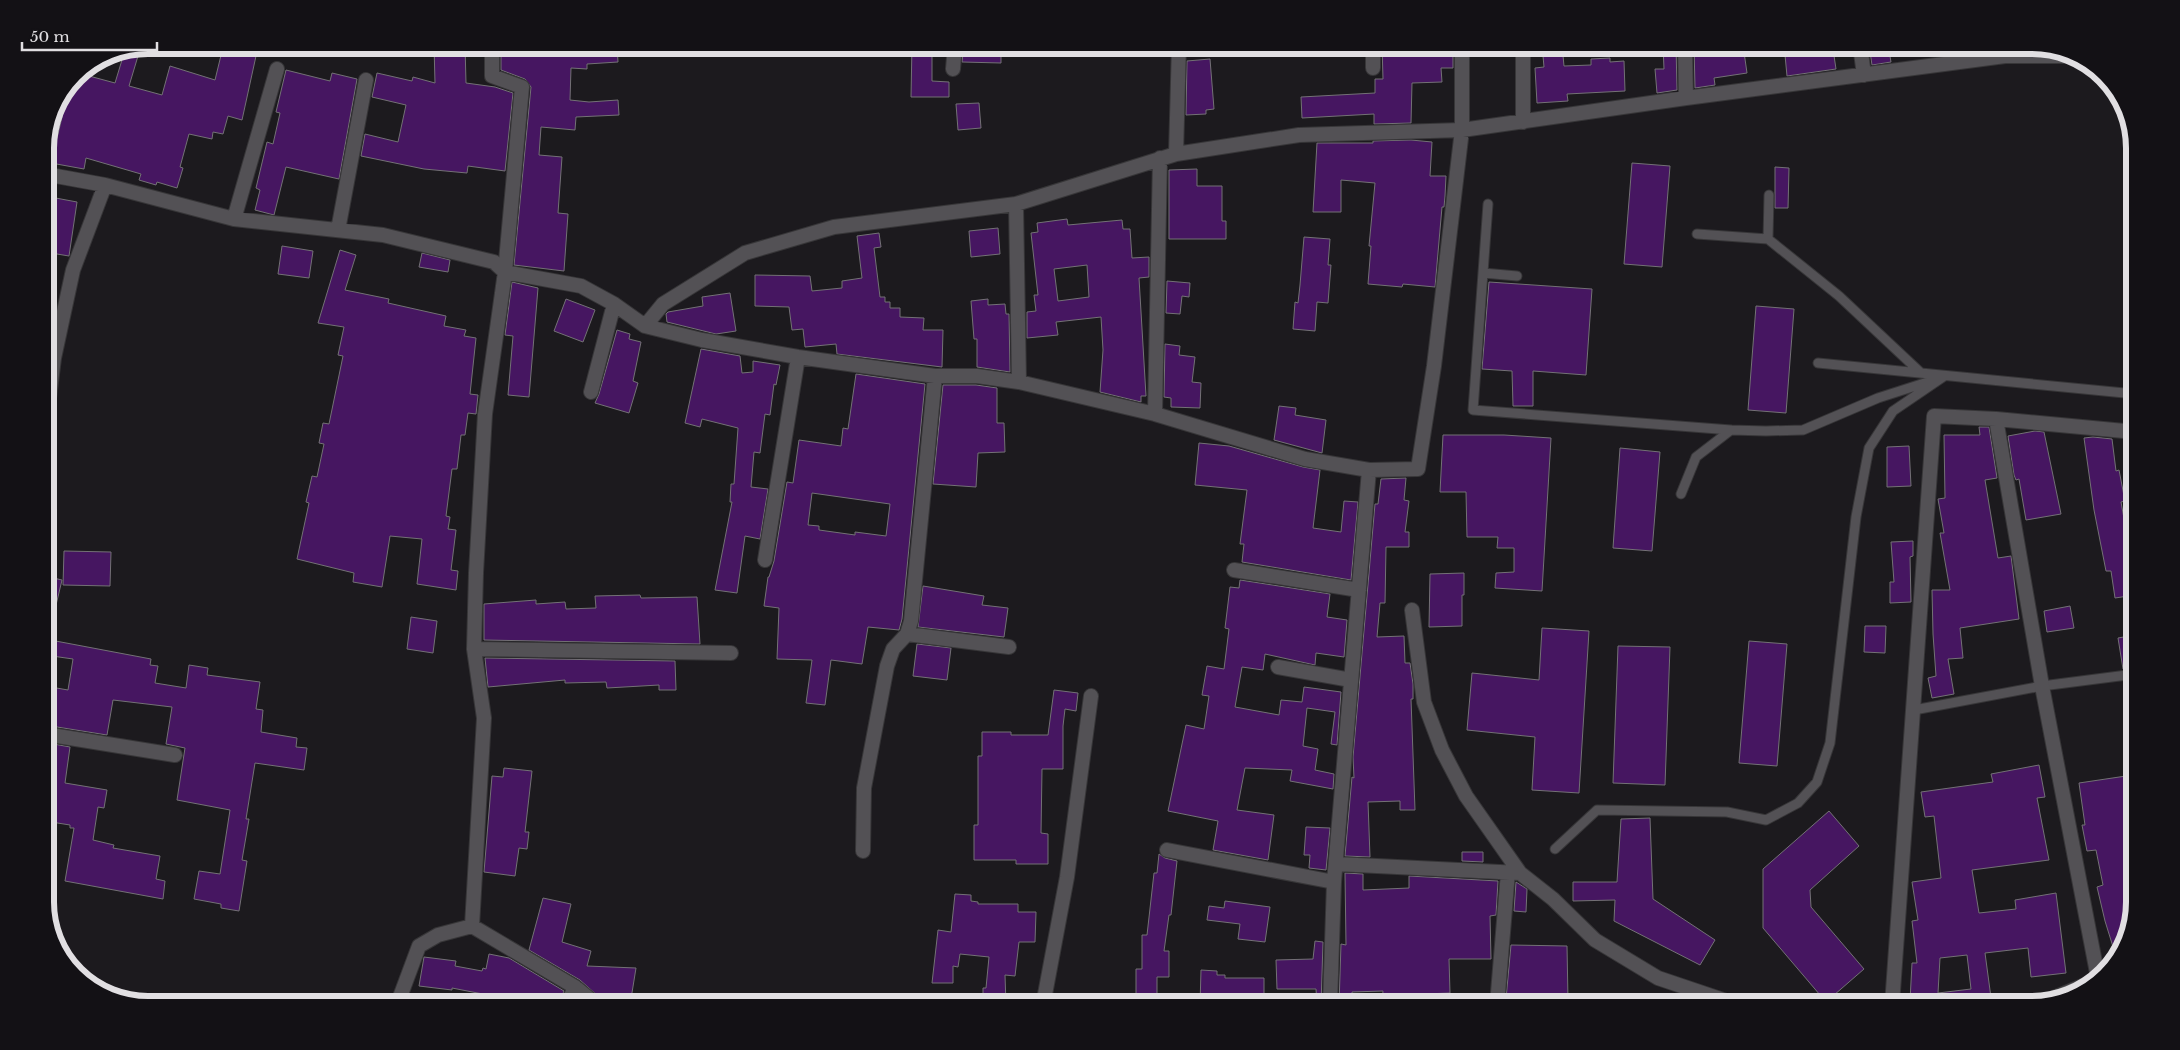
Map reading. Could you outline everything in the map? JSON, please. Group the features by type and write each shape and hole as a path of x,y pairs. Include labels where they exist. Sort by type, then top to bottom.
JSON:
{"street":[{"path":"472,926 484,718 474,649 476,572 485,414 504,272 522,87 492,76 492,54"},
{"path":"953,70 954,54"},
{"path":"1176,154 1179,54"},
{"path":"1373,54 1373,68"},
{"path":"54,176 105,185 234,219 383,235 494,262 504,272 581,286 614,304 645,326 702,340 798,357 936,376 977,376 1019,382 1156,414 1305,459 1369,470 1418,469 1434,366 1462,130 1462,54"},
{"path":"1523,54 1524,122"},
{"path":"1685,54 1686,98"},
{"path":"1861,54 1864,75"},
{"path":"645,326 663,304 745,253 834,227 1016,204 1176,154 1299,135 1462,130 1864,75 1986,54"},
{"path":"234,219 276,69"},
{"path":"338,230 366,80"},
{"path":"1156,414 1160,158"},
{"path":"54,358 73,270 105,185"},
{"path":"1016,204 1019,382"},
{"path":"591,392 614,304"},
{"path":"765,560 798,357"},
{"path":"863,850 864,788 887,666 893,649 907,634 911,621 936,376"},
{"path":"1893,996 1934,416 1996,419 2126,431"},
{"path":"1996,419 2042,686 2095,972"},
{"path":"1330,996 1334,882 1369,470"},
{"path":"1234,570 1359,590"},
{"path":"1412,610 1424,702 1442,750 1466,796 1514,873 1553,899 1596,940 1658,978 1711,996"},
{"path":"907,634 1009,647"},
{"path":"474,649 731,653"},
{"path":"1278,667 1351,680"},
{"path":"1045,996 1067,876 1092,696"},
{"path":"54,735 175,755"},
{"path":"1167,850 1334,882"},
{"path":"1336,864 1514,873"},
{"path":"1498,996 1514,873"},
{"path":"400,996 419,946 438,935 472,926 575,987 586,996"},
{"path":"571,996 575,987"}],"lane":[{"path":"1768,195 1768,239"},
{"path":"1488,204 1473,410 1731,430 1766,432 1803,430 1878,398 1943,377"},
{"path":"1697,234 1768,239 1839,296 1921,373"},
{"path":"1483,274 1517,276"},
{"path":"1818,363 1921,373 1943,377 2126,393"},
{"path":"1556,849 1597,810 1727,812 1766,820 1798,803 1817,782 1830,743 1856,517 1869,448 1894,412 1943,377"},
{"path":"1681,494 1696,457 1731,430"},
{"path":"1914,710 2042,686 2126,675"}],"building":[{"path":"221,54 249,54 256,56 242,120 228,116 223,134 213,132 212,139 189,134 180,167 183,168 177,188 157,182 156,185 139,180 141,174 86,158 84,169 54,164 54,151 64,109 62,109 77,86 88,76 115,83 123,58 130,56 138,55 129,86 162,95 170,66 215,80"},
{"path":"434,54 465,54 466,83 495,87 513,93 505,171 468,166 467,173 424,169 361,156 365,134 398,142 406,105 372,97 377,73 412,81 413,77 435,83"},
{"path":"501,54 618,54 618,62 587,64 587,69 571,68 570,100 589,102 618,100 619,115 576,117 575,130 541,127 539,155 562,157 558,213 568,214 564,271 514,265 531,87 525,79 501,70"},
{"path":"912,54 932,54 932,81 949,82 949,97 911,97"},
{"path":"963,54 1001,54 1001,63 962,62"},
{"path":"1382,54 1453,54 1453,68 1441,68 1442,82 1412,83 1411,123 1374,124 1374,114 1302,118 1301,97 1375,93 1375,79 1383,79"},
{"path":"1543,54 1563,54 1564,66 1591,65 1591,59 1610,58 1610,62 1624,61 1625,91 1567,94 1568,101 1537,103 1535,68 1544,67"},
{"path":"1663,54 1676,54 1677,90 1657,93 1655,69 1664,69"},
{"path":"1694,54 1744,54 1747,73 1714,78 1715,85 1695,88"},
{"path":"1834,54 1836,69 1787,76 1785,55"},
{"path":"1870,54 1890,54 1891,62 1872,65"},
{"path":"1938,54 1955,54 1939,56"},
{"path":"1210,59 1214,109 1206,110 1206,114 1186,115 1187,61"},
{"path":"286,70 330,81 332,73 357,79 339,179 286,167 274,215 255,210 260,190 256,188 267,142 273,144 280,113 276,112"},
{"path":"979,103 981,128 958,130 956,104"},
{"path":"1411,140 1432,142 1430,176 1446,176 1435,287 1403,284 1402,287 1368,284 1371,246 1369,246 1375,183 1341,180 1341,212 1313,212 1317,143 1373,143 1373,141"},
{"path":"1632,163 1670,166 1662,267 1624,264"},
{"path":"1775,167 1789,168 1788,208 1775,208"},
{"path":"1197,169 1197,186 1222,186 1222,221 1226,221 1226,239 1169,239 1169,170"},
{"path":"54,198 77,202 69,256 54,254"},
{"path":"1067,219 1068,225 1122,220 1123,229 1130,229 1132,258 1149,257 1149,277 1139,278 1146,396 1141,396 1141,402 1100,392 1103,350 1101,317 1056,322 1058,335 1027,338 1027,312 1036,311 1034,295 1038,295 1031,233 1038,232 1037,223","holes":["1087,265 1089,297 1058,301 1054,269"]},
{"path":"998,228 1000,254 971,257 969,231"},
{"path":"879,233 881,247 874,248 880,297 885,297 885,302 890,302 890,308 900,308 900,317 924,318 923,330 943,330 942,367 837,354 836,344 805,347 803,329 792,330 789,307 755,306 755,275 810,276 812,291 842,288 842,281 862,278 857,236"},
{"path":"1304,237 1330,239 1328,265 1331,265 1328,303 1317,302 1315,331 1293,329 1295,302 1298,303"},
{"path":"282,246 313,251 309,278 278,274"},
{"path":"340,250 356,255 345,290 389,299 388,303 446,316 444,326 466,330 464,336 476,338 470,394 478,395 476,414 468,413 465,435 461,435 457,469 452,469 446,516 450,517 448,529 456,530 451,570 458,571 456,590 417,584 422,539 390,536 382,587 353,582 354,573 297,559 309,503 306,502 312,476 317,477 324,444 319,443 323,423 329,424 343,356 338,355 344,327 318,323"},
{"path":"422,253 450,260 448,272 419,267"},
{"path":"1167,281 1190,283 1189,297 1182,296 1180,314 1166,313"},
{"path":"512,282 538,288 529,397 508,395 513,336 505,335"},
{"path":"1489,282 1592,289 1586,375 1533,371 1533,406 1513,406 1512,371 1482,369"},
{"path":"730,293 736,331 716,334 667,322 666,314 668,312 703,306 702,297"},
{"path":"566,299 595,310 583,342 554,331"},
{"path":"988,299 988,305 1005,304 1006,314 1009,314 1010,372 977,367 977,339 974,339 971,301"},
{"path":"1756,306 1794,309 1786,413 1748,410"},
{"path":"617,330 630,334 629,339 641,342 633,381 638,383 629,413 595,403"},
{"path":"1165,344 1180,346 1179,355 1195,357 1192,382 1201,383 1200,408 1171,407 1171,398 1164,397"},
{"path":"701,349 740,356 742,373 753,372 753,361 780,365 776,385 774,384 770,415 765,414 760,453 754,452 751,487 768,489 760,539 745,536 737,593 715,590 732,502 730,502 731,484 734,484 738,428 702,419 700,427 685,423"},
{"path":"856,374 925,384 902,619 899,630 868,627 862,664 831,660 825,705 806,703 812,660 777,659 779,608 764,606 768,577 774,561 787,482 793,483 799,440 841,446 843,428 848,429","holes":["812,493 890,504 886,536 855,532 855,535 819,530 819,526 808,525"]},
{"path":"943,385 976,385 997,388 997,423 1004,423 1005,452 978,453 976,487 933,484"},
{"path":"1279,406 1296,408 1295,415 1326,420 1322,453 1274,440"},
{"path":"1979,427 1989,427 1997,478 1985,480 1998,558 2011,556 2019,619 1960,628 1963,658 1948,659 1954,694 1932,698 1928,678 1936,676 1932,590 1950,590 1940,533 1944,533 1938,499 1945,498 1944,435 1980,435"},
{"path":"2035,431 2044,432 2061,514 2026,520 2019,479 2016,480 2014,475 2008,436"},
{"path":"1443,435 1504,435 1551,438 1542,591 1495,588 1496,573 1514,572 1514,548 1497,548 1498,537 1467,537 1466,492 1440,492"},
{"path":"2084,438 2112,439 2116,471 2119,470 2125,501 2121,502 2126,530 2126,596 2115,598 2111,571 2106,571 2094,510"},
{"path":"1199,443 1229,446 1320,470 1313,528 1341,532 1344,501 1358,502 1351,580 1242,562 1244,544 1240,544 1247,490 1195,485"},
{"path":"1909,446 1911,486 1887,487 1887,447"},
{"path":"1620,448 1660,452 1652,551 1613,548"},
{"path":"1406,478 1404,500 1409,501 1405,532 1409,532 1409,547 1386,547 1385,603 1380,603 1377,637 1404,636 1405,663 1410,663 1413,684 1413,699 1411,699 1415,810 1400,810 1400,801 1368,802 1370,857 1345,856 1352,777 1354,778 1353,757 1375,504 1378,504 1381,479"},
{"path":"1913,541 1913,556 1910,557 1911,602 1890,603 1890,582 1894,582 1891,542"},
{"path":"64,551 111,552 110,586 63,585"},
{"path":"1464,573 1462,626 1429,627 1430,574"},
{"path":"54,578 62,580 54,613"},
{"path":"1240,580 1330,594 1327,617 1347,620 1344,657 1316,653 1315,665 1265,654 1263,670 1242,667 1235,707 1279,715 1281,700 1302,702 1304,687 1341,692 1337,745 1331,744 1335,712 1307,708 1303,746 1318,749 1315,770 1334,774 1333,789 1290,781 1292,770 1245,768 1237,810 1274,815 1268,860 1213,850 1218,821 1168,811 1186,725 1204,729 1209,696 1202,695 1207,666 1224,669 1229,629 1225,628 1230,587 1239,588"},
{"path":"923,586 984,596 982,605 1008,608 1004,637 918,627"},
{"path":"640,595 641,598 697,597 700,644 484,640 484,604 536,600 536,604 565,602 566,609 596,608 595,596"},
{"path":"2070,606 2074,628 2047,632 2044,611"},
{"path":"411,617 437,621 433,653 407,649"},
{"path":"1865,626 1886,626 1885,653 1864,652"},
{"path":"1542,628 1589,631 1579,793 1532,790 1535,737 1467,730 1472,673 1539,680"},
{"path":"2126,637 2126,669 2123,669 2118,638"},
{"path":"54,641 151,659 150,665 158,666 155,683 186,688 189,665 208,668 207,675 260,682 256,709 263,710 261,732 297,738 296,747 307,748 304,770 255,763 246,819 249,819 242,860 247,861 239,911 221,908 221,904 194,899 199,871 220,874 230,810 177,800 185,748 166,744 172,707 113,700 107,735 54,726 54,688 68,690 73,659 54,656"},
{"path":"1749,641 1787,644 1777,766 1739,763"},
{"path":"917,644 951,648 947,680 913,676"},
{"path":"1618,646 1670,647 1665,785 1613,783"},
{"path":"485,658 675,661 676,690 659,690 659,685 607,688 606,682 565,683 565,680 488,687"},
{"path":"1054,690 1078,693 1076,711 1065,709 1063,769 1042,769 1041,833 1048,834 1048,864 1016,864 1016,860 974,860 974,825 978,825 978,756 982,756 982,732 1011,732 1011,735 1048,735"},
{"path":"54,744 70,747 65,783 107,790 104,808 98,807 93,840 114,845 113,848 160,856 156,879 165,881 163,899 65,881 74,828 70,828 70,825 54,822"},
{"path":"2039,765 2045,797 2037,798 2049,860 1972,870 1979,913 2016,909 2015,900 2056,893 2066,973 2031,977 2028,948 1985,953 1991,996 1910,996 1912,963 1917,963 1912,921 1918,920 1912,882 1941,878 1934,816 1925,817 1921,792 1993,782 1991,774","holes":["1967,955 1971,989 1938,993 1940,958"]},
{"path":"504,768 532,771 525,832 529,832 527,849 519,848 515,876 484,872 492,776 503,777"},
{"path":"2126,776 2126,902 2121,932 2114,949 2097,887 2103,885 2096,850 2087,851 2082,825 2085,825 2079,783"},
{"path":"1829,811 1859,846 1810,890 1811,907 1864,969 1833,996 1821,996 1763,928 1763,869"},
{"path":"1650,818 1653,899 1715,940 1700,965 1614,921 1615,900 1573,901 1573,882 1617,882 1621,819"},
{"path":"1306,827 1330,828 1326,870 1309,868 1310,855 1304,855"},
{"path":"1462,852 1483,852 1483,862 1462,861"},
{"path":"1159,854 1165,858 1177,861 1171,915 1169,915 1164,951 1169,951 1169,977 1157,977 1157,996 1136,996 1136,969 1142,969 1142,935 1147,935 1154,873 1157,873"},
{"path":"1345,873 1363,874 1363,890 1409,888 1409,876 1498,881 1496,915 1490,916 1491,959 1449,959 1450,993 1424,994 1424,996 1383,996 1383,991 1352,992 1352,996 1339,996 1341,944 1346,945"},
{"path":"1516,882 1527,889 1526,912 1514,911"},
{"path":"955,894 971,895 971,901 978,902 978,904 1018,904 1018,912 1036,912 1035,942 1019,942 1015,976 1005,975 1006,996 983,996 983,988 986,988 989,957 960,954 958,967 953,966 953,983 932,983 938,930 951,932"},
{"path":"543,898 571,904 562,942 591,951 587,966 636,968 631,996 598,996 580,980 529,950"},
{"path":"1225,901 1270,907 1265,942 1238,939 1240,924 1207,920 1209,906 1224,908"},
{"path":"1315,941 1323,942 1321,996 1316,996 1316,989 1277,989 1276,960 1313,959"},
{"path":"1511,945 1567,946 1568,996 1506,996"},
{"path":"489,954 509,958 564,991 562,996 493,996 452,988 452,990 419,986 424,957 456,961 455,966 482,971 483,968 486,969"},
{"path":"1201,970 1217,971 1217,975 1225,975 1225,978 1264,978 1264,996 1200,996"}]}
